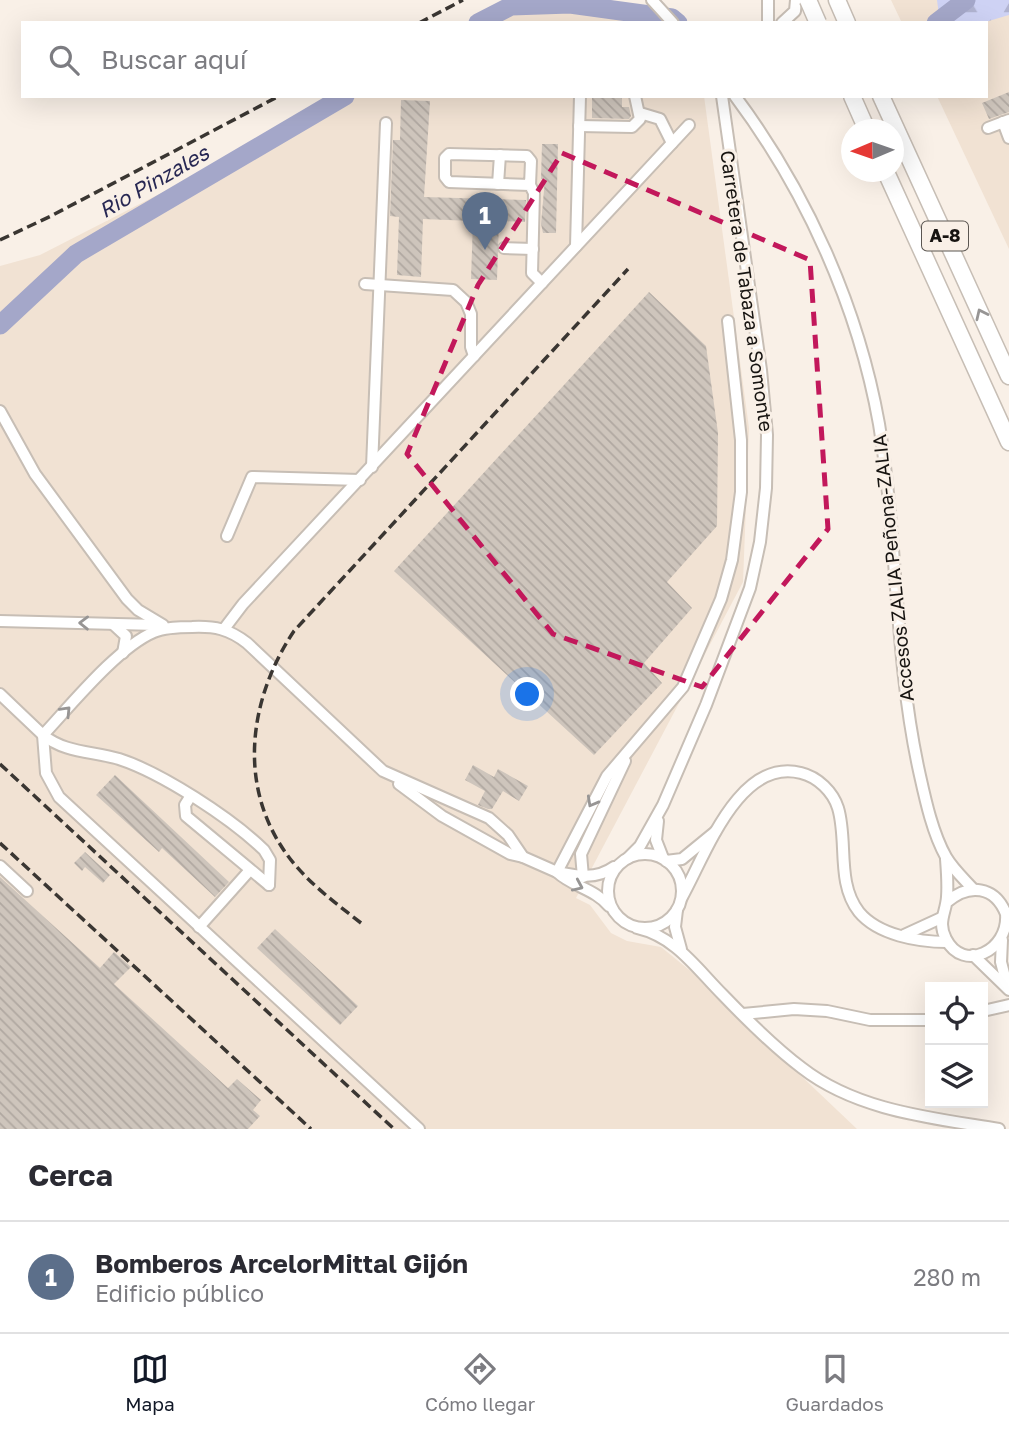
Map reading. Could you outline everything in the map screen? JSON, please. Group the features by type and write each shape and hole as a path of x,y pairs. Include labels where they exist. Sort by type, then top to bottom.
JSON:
{"highway":[{"path":"810,0 817,21"},
{"path":"837,0 847,21"},
{"path":"853,98 862,119"},
{"name":"A-8","path":"882,98 1009,376"},
{"name":"A-8","path":"891,182 1009,442"}],"street":[{"path":"652,0 671,21"},
{"path":"783,21 795,5 810,0"},
{"path":"768,21 770,2"},
{"path":"576,246 580,98"},
{"path":"579,126 632,127 638,124 640,113 636,98"},
{"name":"Carretera de Tabaza a Somonte","path":"624,860 640,846 663,805 706,705 750,588 760,542 766,488 767,435 761,370 722,98"},
{"name":"Accesos ZALIA Peñona-ZALIA","path":"736,98 766,140 811,220 848,311 865,363 878,422 888,490 910,729 925,798 945,856 974,889"},
{"path":"640,113 660,119 672,143"},
{"path":"988,128 1006,121 1009,138"},
{"path":"372,467 386,122"},
{"path":"224,629 243,604 689,125"},
{"path":"530,185 449,182 445,177 445,158 449,154 500,155 527,156 531,161 530,185 534,193 532,273 542,283"},
{"path":"498,184 500,155"},
{"path":"504,248 533,249"},
{"path":"365,284 453,290 466,302 471,314 471,347 474,356"},
{"path":"556,872 607,776 683,687 711,628 732,560 741,492 741,440 727,321"},
{"path":"0,411 34,474 122,592 138,611 163,625"},
{"path":"227,536 252,477 360,480"},
{"path":"112,623 125,616 127,605 122,592"},
{"path":"0,621 177,627"},
{"path":"112,623 125,636 123,653"},
{"path":"419,1129 53,790 46,773 43,735 123,653 158,630 209,626 224,629 247,643 383,771 442,816 510,854 556,872 583,877 602,874 624,860 646,853 665,860 685,857 719,828"},
{"path":"0,694 43,735 66,748 118,759 164,779 190,797 264,850 270,860 269,885 186,816 185,806 190,797"},
{"path":"583,877 580,854 632,747"},
{"path":"383,771 481,814 508,835 523,857"},
{"path":"637,928 661,925 680,903 719,828 742,792 758,779 787,771 814,778 837,805 852,901 877,927 904,935 947,942 957,950 973,955 1008,989"},
{"name":"Carretera de Tabaza a Somonte","path":"663,805 655,832 665,860"},
{"path":"945,856 947,902 941,918 947,942"},
{"path":"616,915 607,892 609,880 624,860"},
{"path":"665,860 678,875 680,903 675,927 682,951"},
{"path":"0,866 27,891"},
{"path":"199,926 250,870"},
{"path":"556,872 569,884 600,896 616,915 637,928 662,936 682,951 743,1014 803,1069 850,1095 902,1112 999,1129"},
{"path":"947,902 964,890 974,889 991,893 1003,906 1007,923 1002,940 1001,962 1008,989"},
{"path":"904,935 941,918"},
{"path":"973,955 989,951 1002,940"},
{"path":"988,1009 1009,1005"},
{"path":"743,1014 816,1010 870,1020 925,1020"}],"highlighted area":[{"path":"562,153 810,260 828,529 702,687 553,634 407,454 478,285"}],"shaded area":[{"path":"539,0 612,0 638,21 499,21"},
{"path":"891,0 1009,0 1009,249 938,98 988,98 988,21 901,21"},
{"path":"347,98 704,98 749,428 743,582 576,898 590,905 611,933 627,941 661,947 693,973 857,1129 0,1129 0,266 40,255"}],"green space":[{"path":"937,0 1009,0 1009,15 988,21 940,21"}],"building":[{"path":"1009,92 1009,112 989,119 982,103"},
{"path":"592,98 622,98 622,107 629,107 631,116 629,119 592,118"},
{"path":"401,100 430,101 424,197 526,200 525,222 499,221 497,280 471,279 473,221 423,219 421,277 397,275 399,217 390,216 393,140 400,140"},
{"path":"542,144 558,144 556,233 543,233 541,224 545,179 541,179"},
{"path":"649,292 706,346 718,433 717,526 667,582 692,608 644,663 662,683 594,755 394,571"},
{"path":"473,765 494,777 498,769 528,786 519,801 503,791 492,809 488,809 478,805 485,791 465,780"},
{"path":"115,775 229,882 215,897 162,848 159,852 96,795"},
{"path":"85,852 110,875 103,883 85,867 82,871 74,863"},
{"path":"0,877 100,968 114,952 131,967 114,984 228,1088 237,1079 261,1100 253,1110 260,1116 248,1129 0,1129"},
{"path":"275,929 358,1006 340,1025 257,948"}],"waterway":[{"name":"Rio Pinzales","path":"939,21 966,0"},
{"name":"Rio Pinzales","path":"482,21 511,6 570,4 672,18 676,21"},
{"name":"Rio Pinzales","path":"0,325 76,254 342,98"}],"railway":[{"path":"423,21 463,0"},
{"path":"0,240 275,98"},
{"path":"361,923 319,889 296,866 277,839 264,810 256,780 255,749 258,719 266,688 294,631 628,269"},
{"path":"0,764 394,1129"},
{"path":"0,843 311,1129"}],"place":[{"name":"Bomberos ArcelorMittal Gijón","path":"485,250"}]}
